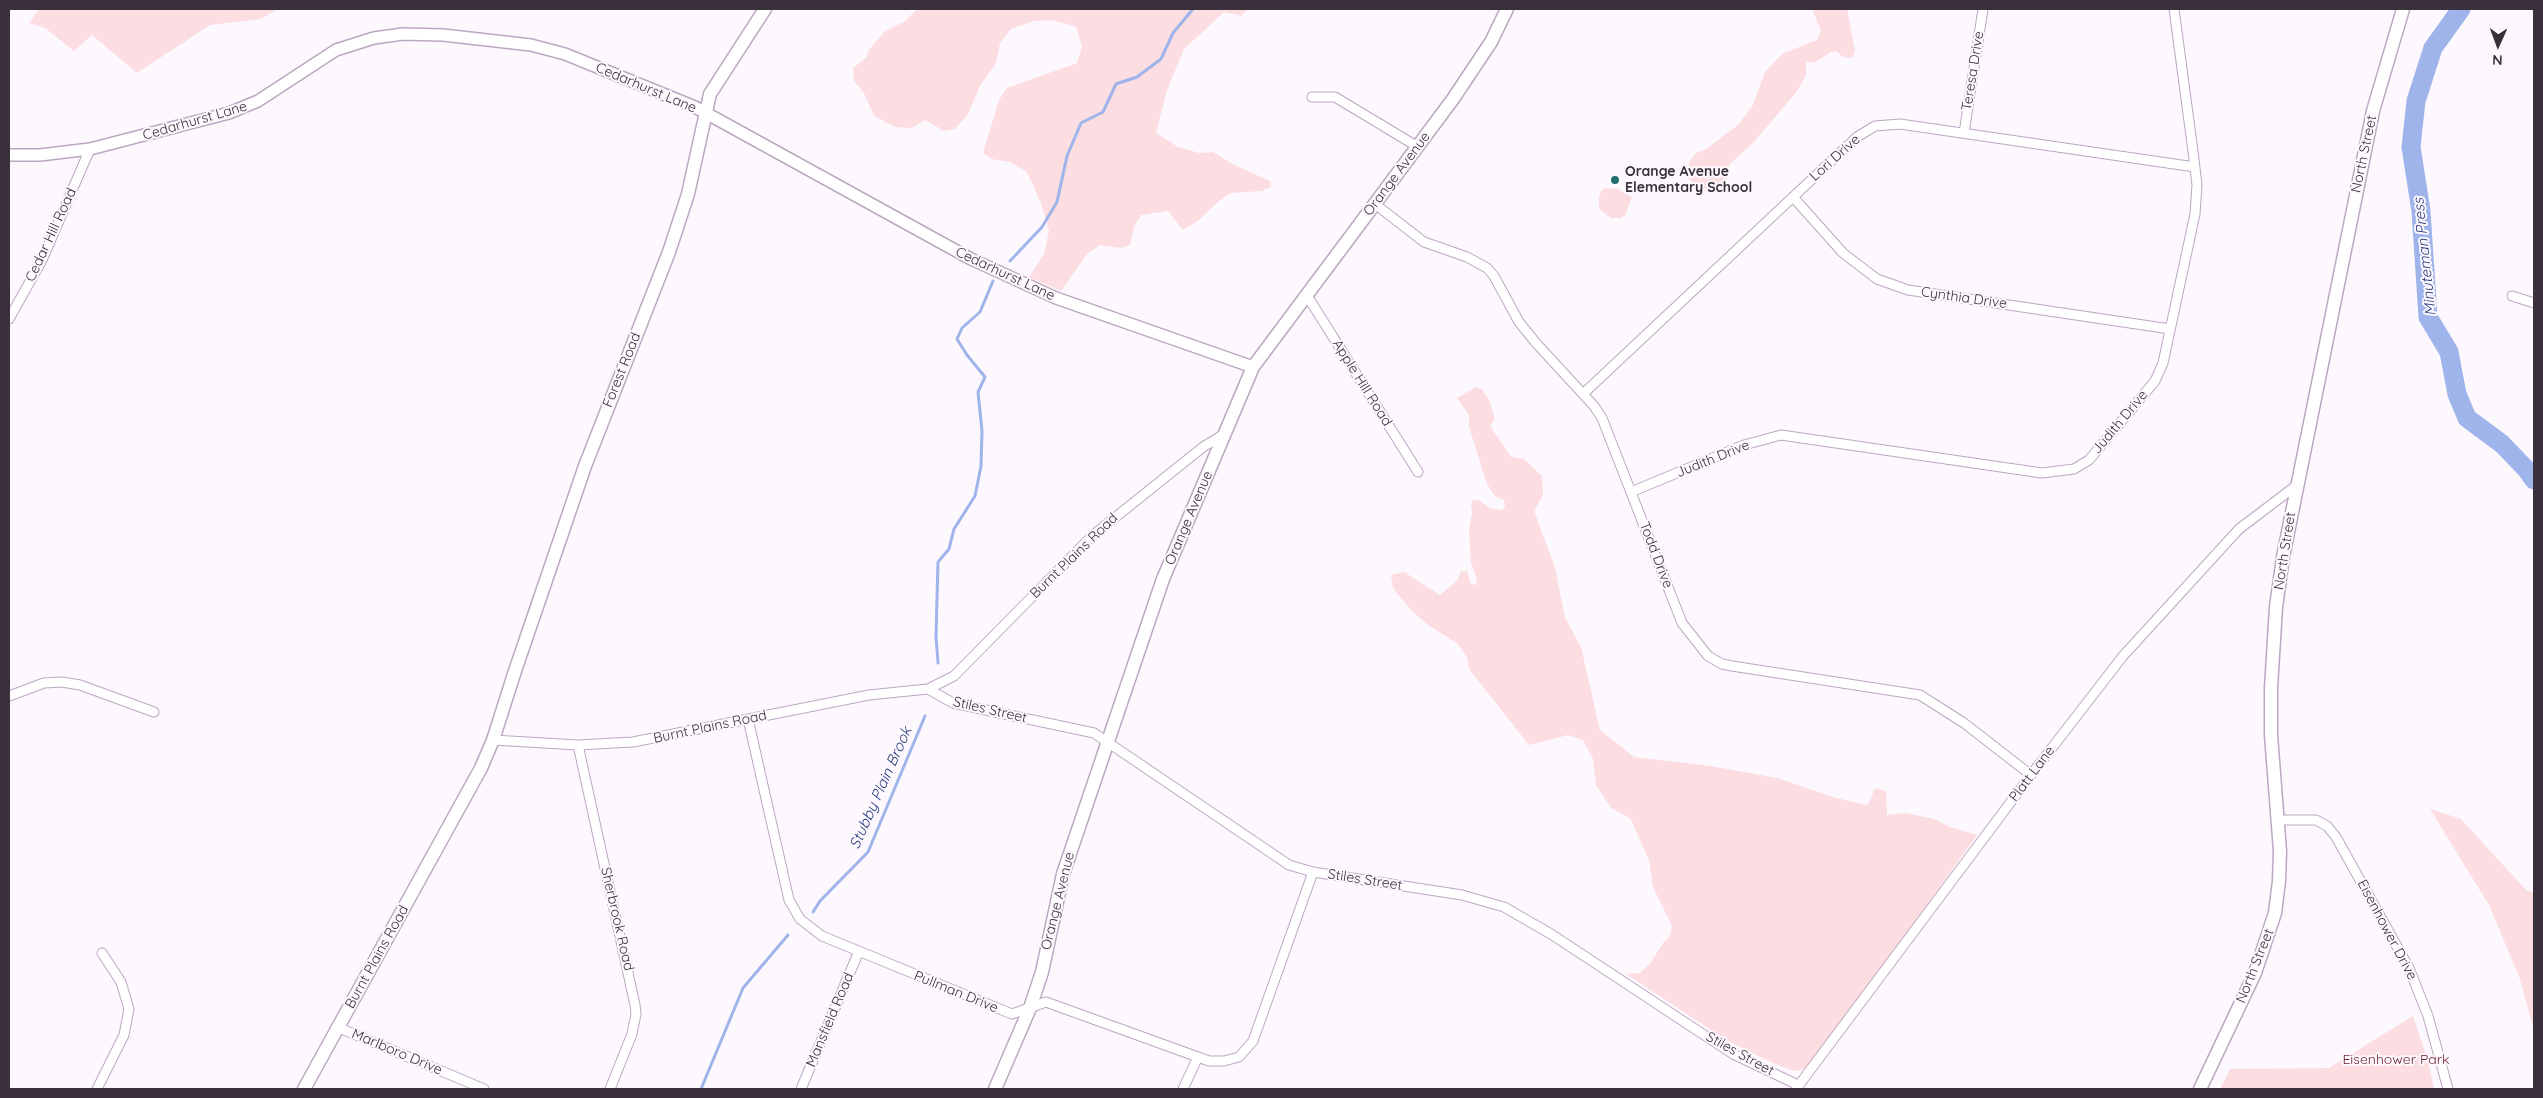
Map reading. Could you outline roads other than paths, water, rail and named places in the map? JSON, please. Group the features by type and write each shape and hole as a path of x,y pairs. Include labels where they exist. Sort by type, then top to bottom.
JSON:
{"main road":[{"name":"Forest Road","path":"493,740 514,671 585,466 669,252 688,194 710,94 765,9"},
{"name":"Orange Avenue","path":"995,1089 1030,1008 1042,972 1063,874 1106,741 1163,579 1253,367 1418,147 1482,56 1506,9"},
{"name":"North Street","path":"2200,1089 2255,973 2268,937 2279,881 2278,820 2271,735 2272,658 2283,557 2373,111 2403,9"},
{"name":"Burnt Plains Road","path":"304,1089 481,768 493,740"}],"street":[{"name":"Teresa Drive","path":"1964,133 1983,9"},
{"name":"Judith Drive","path":"1631,492 1744,445 1781,435 2042,473 2074,469 2089,460 2155,380 2163,363 2195,214 2195,166 2174,9"},
{"name":"Cedarhurst Lane","path":"9,155 40,155 90,149 229,113 258,101 336,50 374,38 403,34 470,37 531,45 573,58 681,100 980,263 1056,298 1253,367"},
{"path":"1312,97 1335,97 1418,147"},
{"name":"Lori Drive","path":"1584,393 1857,137 1875,126 1900,124 2195,166"},
{"name":"Cedar Hill Road","path":"9,319 42,260 90,149"},
{"name":"Cynthia Drive","path":"1793,197 1843,253 1877,279 1908,290 2170,329"},
{"name":"Todd Drive","path":"1375,204 1424,242 1467,257 1487,268 1494,276 1519,322 1536,344 1584,393 1602,418 1682,623 1697,645 1714,661 1732,666 1920,695 1964,723 2031,775"},
{"name":"Apple Hill Road","path":"1306,294 1418,472"},
{"path":"2512,296 2534,303"},
{"name":"Burnt Plains Road","path":"493,740 578,745 653,739 869,695 928,689 954,676 1099,531 1204,447 1226,432"},
{"name":"Platt Lane","path":"1797,1087 2031,775 2123,656 2239,529 2297,485"},
{"path":"9,696 44,683 62,682 80,685 154,712"},
{"name":"Stiles Street","path":"928,689 953,703 1094,733 1273,856 1289,864 1313,872 1462,895 1504,907 1551,934 1733,1054 1797,1087"},
{"name":"Pullman Drive","path":"748,719 789,900 794,912 813,931 1012,1014 1046,1002 1198,1057 1217,1061 1232,1060 1250,1047 1313,872"},
{"name":"Sherbrook Road","path":"578,745 636,1005 632,1034 610,1089"},
{"name":"Eisenhower Drive","path":"2278,820 2316,820 2327,826 2336,836 2409,968 2428,1016 2448,1089"},
{"name":"Mansfield Road","path":"801,1089 859,951"},
{"path":"97,1089 124,1035 129,1009 121,982 102,953"},
{"name":"Marlboro Drive","path":"337,1027 484,1089"},
{"path":"1183,1089 1198,1057"}],"waterway":[{"name":"Stubby Plain Brook","path":"1010,261 1042,227 1057,202 1067,156 1081,123 1103,112 1116,84 1137,77 1161,59 1173,33 1193,9"},
{"name":"Minuteman Press","path":"2461,9 2433,48 2416,101 2411,147 2421,211 2428,317 2449,352 2457,394 2467,418 2502,444 2534,480"},
{"name":"Stubby Plain Brook","path":"938,663 936,636 938,562 949,549 954,529 975,496 981,466 982,431 978,392 985,377 957,339 962,328 980,312 993,281"},
{"name":"Stubby Plain Brook","path":"813,912 820,901 868,852 925,716"},
{"name":"Stubby Plain Brook","path":"701,1089 743,988 788,935"}],"place":[{"name":"Orange Avenue Elementary School","path":"1615,180"}],"park label":[{"name":"Eisenhower Park","path":"2396,1060"}]}
